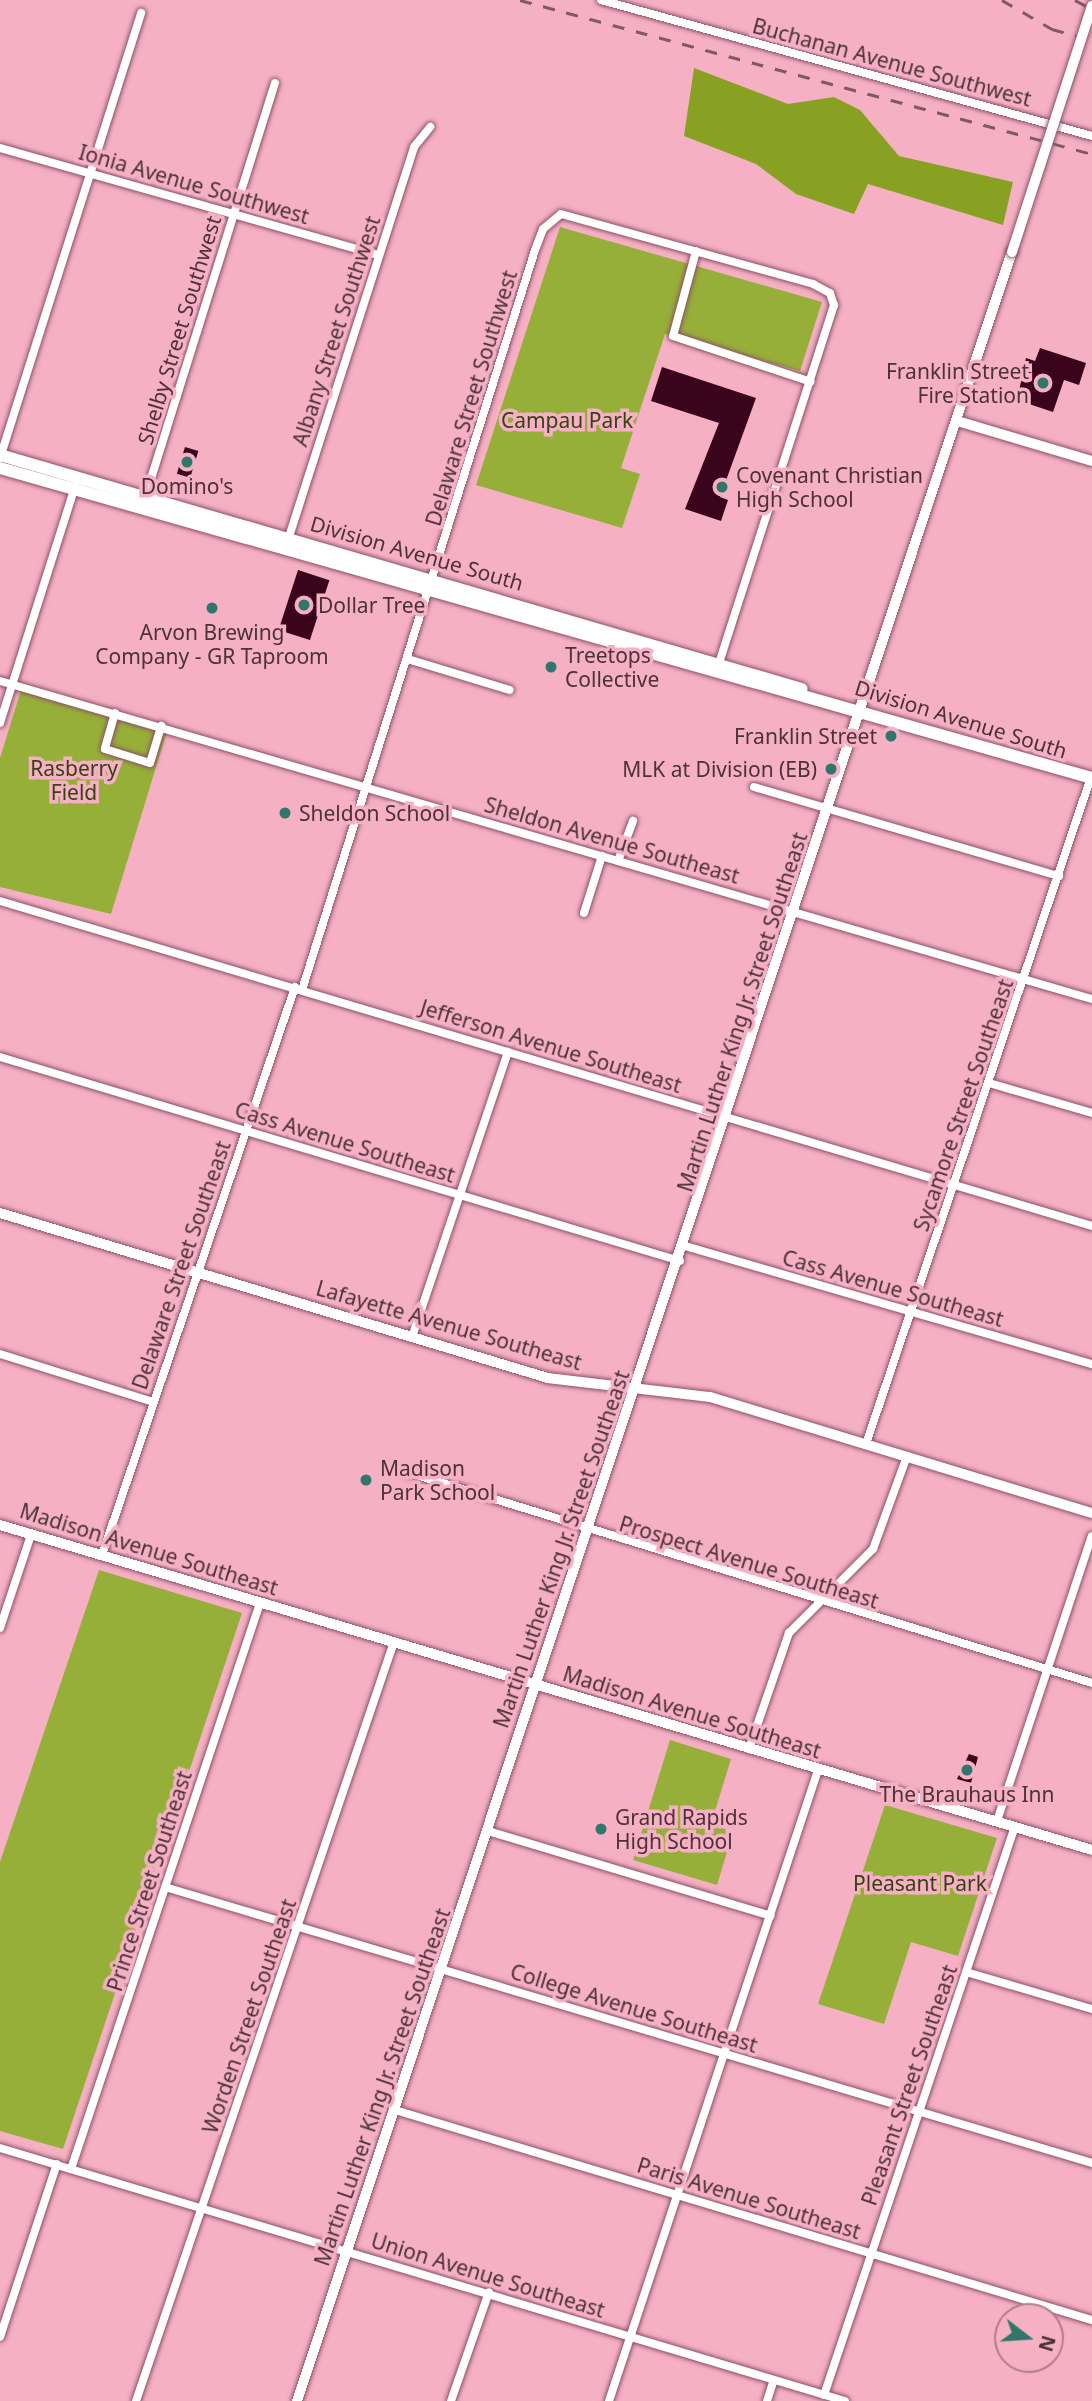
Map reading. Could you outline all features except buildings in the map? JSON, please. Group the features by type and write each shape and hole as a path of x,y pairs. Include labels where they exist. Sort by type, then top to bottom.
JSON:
{"main road":[{"name":"Martin Luther King Jr. Street Southeast","path":"298,2401 534,1685 589,1532 725,1117 831,809 1092,6"},
{"name":"Division Avenue South","path":"0,459 78,476 144,502 285,550 431,592 718,667"},
{"name":"Division Avenue South","path":"0,459 74,489 144,502 289,536 435,578 718,667 1092,777"}],"street":[{"name":"Buchanan Avenue Southwest","path":"601,0 913,89 1092,136"},
{"path":"0,459 141,13"},
{"name":"Shelby Street Southwest","path":"144,502 275,83"},
{"name":"Albany Street Southwest","path":"285,550 414,148 430,127"},
{"name":"Ionia Avenue Southwest","path":"0,148 378,256"},
{"name":"Delaware Street Southwest","path":"431,592 531,263 553,218 568,214 696,251"},
{"path":"718,667 811,382 832,316 830,293 696,251 673,336 811,382"},
{"path":"957,421 1092,461"},
{"path":"0,723 78,476"},
{"name":"Delaware Street Southeast","path":"102,1555 245,1131 299,988 368,787 431,592"},
{"path":"411,660 510,690"},
{"name":"Sheldon Avenue Southeast","path":"0,681 1092,999"},
{"path":"115,713 105,749 150,763 160,726"},
{"name":"Sycamore Street Southeast","path":"866,1444 1092,777"},
{"path":"754,787 1059,876"},
{"path":"618,861 632,821"},
{"path":"584,913 602,856"},
{"name":"Jefferson Avenue Southeast","path":"0,901 299,988 954,1186 1091,1223"},
{"path":"412,1337 508,1052"},
{"name":"Cass Avenue Southeast","path":"0,1057 680,1261"},
{"path":"989,1083 1092,1113"},
{"name":"Lafayette Avenue Southeast","path":"0,1213 548,1378 710,1396 1092,1513"},
{"name":"Cass Avenue Southeast","path":"685,1245 1092,1364"},
{"path":"0,1354 153,1402"},
{"path":"748,1749 781,1647 815,1600 873,1549 907,1456"},
{"name":"Prospect Avenue Southeast","path":"397,1469 589,1532 1092,1683"},
{"name":"Madison Avenue Southeast","path":"0,1525 1092,1850"},
{"path":"0,1628 31,1535"},
{"path":"997,1821 1092,1536"},
{"name":"Prince Street Southeast","path":"71,2169 260,1603"},
{"name":"Worden Street Southeast","path":"136,2401 394,1643"},
{"path":"609,2401 818,1770"},
{"name":"Pleasant Street Southeast","path":"824,2395 1015,1826"},
{"path":"488,1831 771,1916"},
{"name":"College Avenue Southeast","path":"165,1887 1092,2163"},
{"path":"966,1972 1092,2009"},
{"name":"Paris Avenue Southeast","path":"395,2110 1092,2320"},
{"name":"Union Avenue Southeast","path":"0,2148 489,2292 845,2401"},
{"path":"0,2337 57,2164"},
{"path":"451,2401 489,2292"},
{"path":"767,2401 774,2379"}],"green space":[{"path":"694,68 788,104 834,97 860,110 899,156 1013,182 1003,225 868,184 854,214 796,194 756,164 684,136"},
{"name":"Campau Park","path":"560,227 822,302 800,371 665,334 621,468 640,474 622,528 476,485"},
{"name":"Rasberry Field","path":"22,687 168,728 111,914 0,887 0,758"},
{"path":"99,1570 242,1613 63,2149 0,2131 0,1862"},
{"path":"670,1740 731,1759 711,1824 733,1832 717,1885 633,1860"},
{"name":"Pleasant Park","path":"885,1805 997,1838 958,1956 911,1942 884,2024 818,2004"}],"railway":[{"path":"520,0 1092,154"},
{"path":"1002,0 1052,29 1092,40"},
{"path":"1075,0 1092,9"}],"place":[{"name":"Franklin Street Fire Station","path":"1043,383"},
{"name":"Domino's","path":"187,462"},
{"name":"Covenant Christian High School","path":"722,487"},
{"name":"Dollar Tree","path":"304,605"},
{"name":"Arvon Brewing Company - GR Taproom","path":"212,608"},
{"name":"Treetops Collective","path":"551,667"},
{"name":"Franklin Street","path":"891,736"},
{"name":"MLK at Division (EB)","path":"831,769"},
{"name":"Sheldon School","path":"285,813"},
{"name":"Madison Park School","path":"366,1480"},
{"name":"The Brauhaus Inn","path":"967,1770"},
{"name":"Grand Rapids High School","path":"601,1829"}]}
